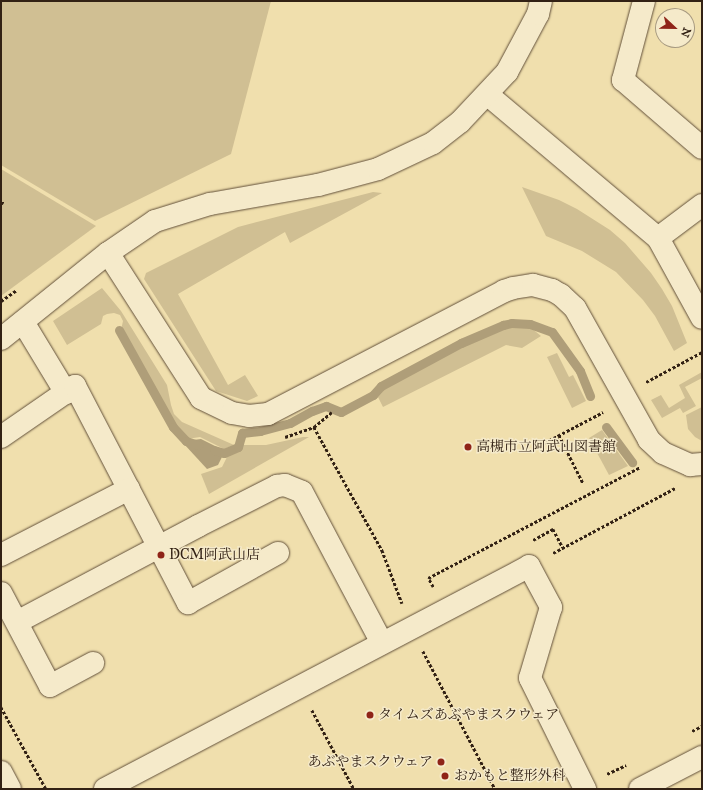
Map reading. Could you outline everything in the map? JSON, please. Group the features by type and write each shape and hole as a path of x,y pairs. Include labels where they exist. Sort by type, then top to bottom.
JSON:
{"street":[{"path":"1,339 108,253 155,220 210,204 318,185 378,169 433,143 460,122 488,95 508,72 538,14 541,1"},
{"path":"644,1 623,80 702,148"},
{"path":"488,95 658,238 702,318"},
{"path":"658,238 702,205"},
{"path":"108,253 201,398 232,413 249,416 268,414 504,291 532,285 552,290 565,298 575,308 649,440 663,453 690,465 702,464"},
{"path":"23,322 66,393"},
{"path":"1,437 75,386 188,603 278,553"},
{"path":"16,622 277,486 285,485 292,486 302,492 382,643"},
{"path":"1,555 129,489"},
{"path":"105,789 529,566 551,607 530,678 585,789"},
{"path":"1,593 50,686 93,664"},
{"path":"640,789 702,757"},
{"path":"1,772 10,789"}],"path":[{"path":"671,368 702,352"},
{"path":"540,445 626,400"},
{"path":"314,427 382,550 410,628 495,789"},
{"path":"559,435 583,483"},
{"path":"548,516 646,464"},
{"path":"572,543 677,487"},
{"path":"553,529 563,548"},
{"path":"300,686 354,789"},
{"path":"1,708 46,789"}],"shaded area":[{"path":"1,1 271,1 231,154 95,221 1,165"},
{"path":"1,169 96,226 1,296"},
{"path":"522,187 559,200 577,209 610,230 625,243 651,273 662,289 672,306 687,343 674,351 655,316 643,300 616,272 582,251 546,236"},
{"path":"373,192 382,193 290,243 285,232 178,294 228,385 245,375 258,396 247,401 216,391 144,279 146,273 238,227"},
{"path":"102,288 121,311 167,385 174,414 182,422 234,445 224,449 200,437 187,439 176,425 121,330 123,321 120,315 114,313 103,316 101,324 67,345 53,321"},
{"path":"513,326 530,327 541,336 522,348 506,345 383,407 378,397 385,389 462,347"},
{"path":"557,353 569,377 573,375 586,401 572,408 547,357"},
{"path":"702,372 702,378 685,387 696,406 683,413 680,408 662,418 651,400 661,395 669,408 685,398 679,385"},
{"path":"702,407 702,441 695,437 688,429 686,415"},
{"path":"602,430 628,466 609,475 589,438"},
{"path":"309,437 209,494 201,474 222,467 227,457 242,445 266,445"},
{"path":"201,439 223,450 224,453 218,465 207,469 184,444 186,441"}],"waterway":[{"path":"214,450 224,453 238,447 242,433 260,431 290,423 312,411 326,406 341,412 373,395 381,386 461,343 503,325 512,323 530,324 552,332 580,371 590,396"},
{"path":"119,330 173,427 186,441 198,445"},
{"path":"606,427 632,462"}],"place":[{"name":"高槻市立阿武山図書館","path":"468,447"},
{"name":"DCM阿武山店","path":"161,555"},
{"name":"タイムズあぶやまスクウェア","path":"370,715"},
{"name":"あぶやまスクウェア","path":"441,762"},
{"name":"おかもと整形外科","path":"445,776"}]}
